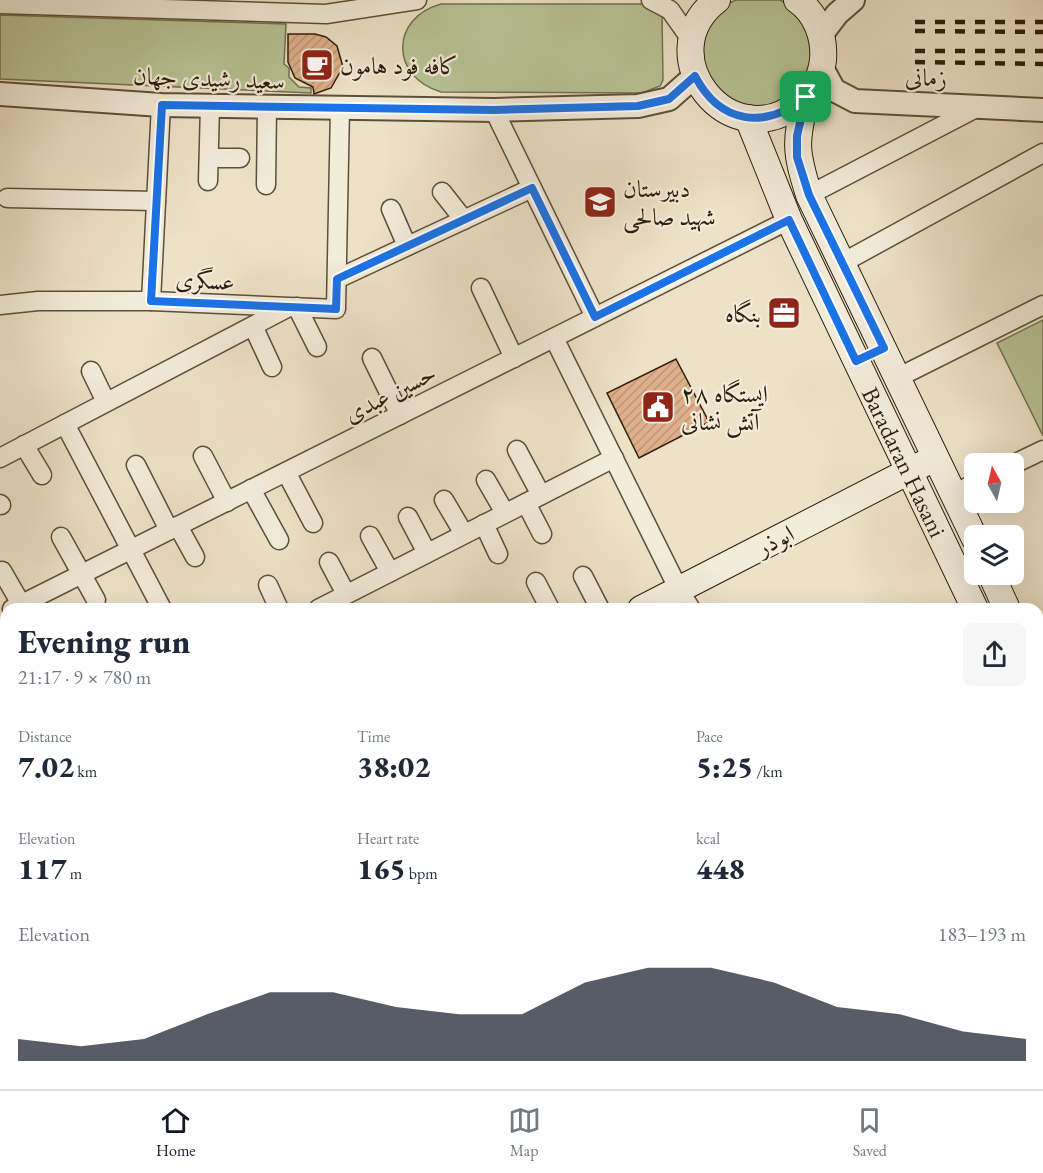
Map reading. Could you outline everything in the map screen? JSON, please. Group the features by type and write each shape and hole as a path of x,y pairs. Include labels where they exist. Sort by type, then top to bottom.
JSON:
{"main road":[{"path":"704,5 692,41 691,59 695,76 703,92 716,104 731,113 748,118 769,118 790,111 806,97 816,84 822,68 824,51 822,35 814,18 797,0"},
{"name":"Baradaran Hasani","path":"806,97 797,136 797,157 809,195 844,262 936,458 964,488"},
{"name":"Baradaran Hasani","path":"748,118 789,220 972,603"},
{"path":"856,361 884,348"},
{"name":"ابوذر","path":"667,603 685,599 909,471 936,458"},
{"path":"996,585 1004,603"}],"street":[{"path":"0,4 326,15 417,0"},
{"path":"651,0 670,10 692,41"},
{"path":"822,35 837,14 853,0"},
{"name":"زمانی","path":"822,68 834,90 855,101 1043,110"},
{"name":"سعید رشیدی جهان","path":"0,94 162,105 494,110 638,106 669,99 695,76"},
{"path":"151,301 162,105"},
{"path":"208,181 210,106"},
{"path":"266,185 267,106"},
{"path":"809,195 980,106"},
{"path":"340,108 337,279 532,188"},
{"path":"494,110 595,317"},
{"path":"844,262 1043,153"},
{"path":"208,158 240,158"},
{"path":"442,192 464,220"},
{"path":"7,198 156,201"},
{"path":"391,208 407,246"},
{"name":"حسین عبدی","path":"26,603 789,220"},
{"name":"عسگری","path":"0,305 38,301 151,301 336,309 337,279"},
{"path":"481,288 514,358"},
{"path":"899,378 1043,305"},
{"path":"0,457 293,307 317,347"},
{"path":"253,326 272,367"},
{"path":"554,338 685,599"},
{"path":"372,358 400,415"},
{"path":"91,371 106,402"},
{"path":"65,424 159,603"},
{"path":"24,445 42,475"},
{"path":"517,450 542,534"},
{"path":"1024,459 1043,450"},
{"path":"203,456 226,502"},
{"path":"329,603 614,458"},
{"path":"136,465 174,528 195,557"},
{"path":"286,472 313,523"},
{"path":"486,480 505,513"},
{"path":"251,489 279,540"},
{"path":"444,500 464,534"},
{"path":"408,518 427,553"},
{"path":"484,524 498,554"},
{"path":"370,536 390,572"},
{"path":"61,537 96,600"},
{"path":"329,562 346,594"},
{"path":"2,572 7,603"},
{"path":"583,576 597,603"},
{"path":"536,582 547,603"},
{"path":"268,585 276,603"}],"green space":[{"path":"736,0 780,0 793,7 805,20 815,54 803,87 771,108 733,104 705,76 702,37 725,5"},
{"path":"441,4 645,4 662,16 663,80 660,86 642,93 441,92 424,84 412,74 405,61 403,48 405,34 412,22 424,11"},
{"path":"0,15 286,24 284,64 289,68 289,77 299,87 311,88 311,93 0,79"},
{"path":"1043,320 1043,436 997,343"}],"building":[{"name":"کافه فود هامون","path":"288,34 315,34 326,37 337,46 343,67 331,88 314,94 313,87 295,78 288,62"},
{"name":"ایستگاه ۲۸ آتش نشانی","path":"676,359 709,422 639,458 607,393"}],"railway":[{"path":"915,22 1043,22"},
{"path":"915,31 1043,32"},
{"path":"915,51 1043,51"},
{"path":"915,62 1043,64"}],"place":[{"name":"کافه فود هامون","path":"317,65"},
{"name":"دبیرستان شهید صالحی","path":"600,202"},
{"name":"بنگاه","path":"784,313"},
{"name":"ایستگاه ۲۸ آتش نشانی","path":"658,407"}],"route":[{"path":"695,76 703,92 716,104 731,113 748,118 769,118 790,111 806,97 797,136 797,157 809,195 844,262 884,348 856,361 789,220 595,317 532,188 337,279 336,309 151,301 162,105 494,110 638,106 669,99 695,76"}]}
